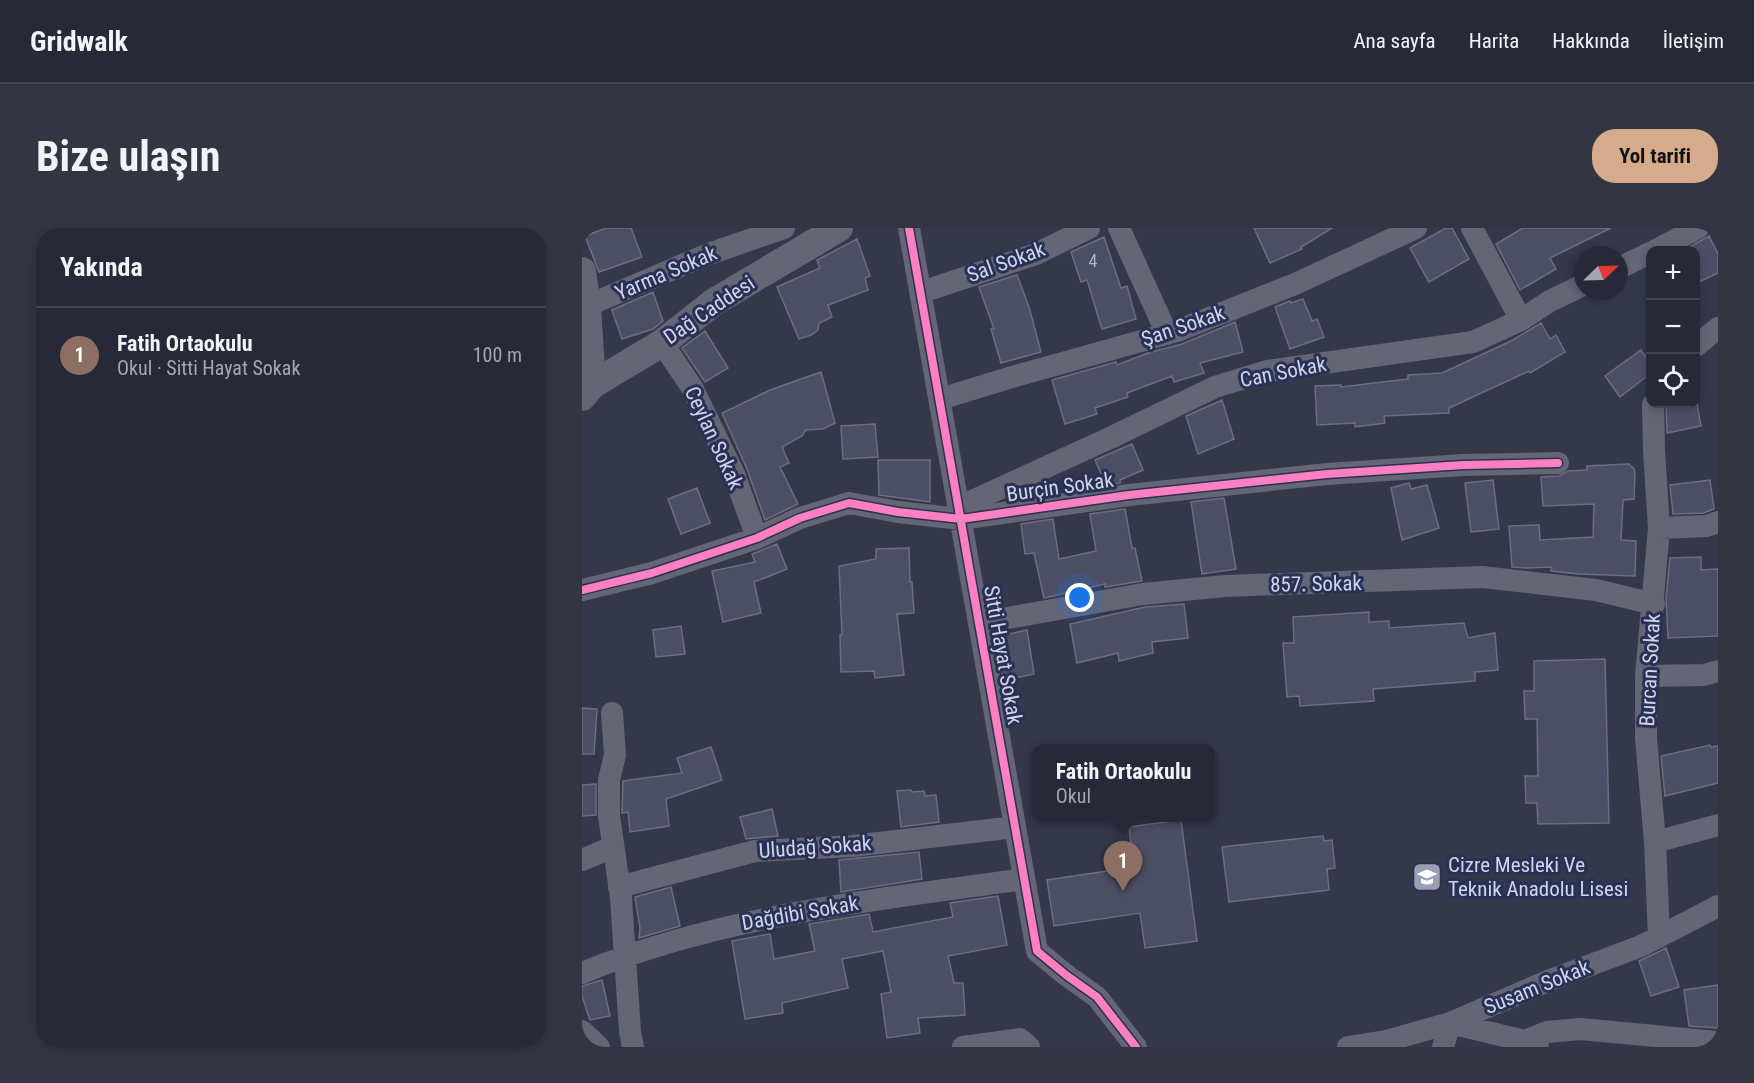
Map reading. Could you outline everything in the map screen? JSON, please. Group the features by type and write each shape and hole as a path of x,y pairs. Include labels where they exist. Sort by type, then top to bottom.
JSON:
{"street":[{"name":"Yarma Sokak","path":"584,307 706,255 784,228"},
{"name":"Dağ Caddesi","path":"587,391 662,343 714,302 839,228"},
{"name":"Sitti Hayat Sokak","path":"909,228 1037,951 1097,997 1136,1047"},
{"name":"Sal Sokak","path":"922,292 1036,254 1089,228"},
{"path":"1119,228 1167,334"},
{"name":"Şan Sokak","path":"940,399 1167,334 1295,284 1416,228"},
{"path":"1472,228 1521,320"},
{"path":"1664,246 1698,228"},
{"path":"1628,264 1646,255"},
{"path":"582,271 587,391"},
{"name":"Can Sokak","path":"960,513 1215,387 1267,371 1473,342 1521,320 1550,301 1574,289"},
{"path":"1700,342 1718,328"},
{"name":"Ceylan Sokak","path":"662,343 693,389 734,474 757,538"},
{"name":"Burcan Sokak","path":"1653,408 1653,450 1659,528 1646,676 1646,738 1655,842 1659,937"},
{"name":"Burçin Sokak","path":"582,590 652,573 757,538 800,518 849,503 898,512 960,513 1328,474 1463,465 1558,463"},
{"path":"1659,528 1707,526 1718,522"},
{"name":"857. Sokak","path":"979,623 1143,594 1225,586 1482,577 1596,590 1653,604"},
{"path":"1646,676 1704,675 1718,671"},
{"path":"612,713 615,755 609,780 609,816 619,887 633,1047"},
{"path":"1655,842 1718,825"},
{"name":"Uludağ Sokak","path":"619,887 755,851 853,846 1015,826"},
{"path":"582,860 613,848"},
{"name":"Dağdibi Sokak","path":"582,972 625,955 740,923 1024,879"},
{"name":"Susam Sokak","path":"1348,1047 1386,1041 1450,1023 1548,981 1641,946 1716,913"},
{"path":"1443,1047 1450,1023 1532,1044 1548,1032 1581,1029 1718,1042"},
{"path":"582,1031 599,1047"},
{"path":"963,1047 1020,1039 1028,1045"}],"building":[{"path":"606,228 631,228 642,257 599,272 585,236"},
{"path":"1254,228 1332,228 1301,247 1302,249 1270,263"},
{"path":"1446,228 1452,228 1469,259 1429,282 1410,248"},
{"path":"1523,228 1611,228 1550,258 1556,269 1520,290 1496,244"},
{"path":"1709,236 1718,254 1718,273 1700,282 1700,246 1691,246"},
{"path":"1104,237 1121,288 1127,286 1136,319 1102,329 1087,280 1081,282 1071,252"},
{"path":"857,239 870,276 865,278 868,290 828,305 832,317 819,323 818,330 811,335 799,339 777,287 820,268 817,260"},
{"path":"1017,275 1029,307 1041,352 1001,363 991,329 994,329 979,287"},
{"path":"653,292 663,321 653,329 622,339 612,310"},
{"path":"1303,299 1312,321 1317,319 1324,337 1290,349 1275,307"},
{"path":"1235,322 1243,352 1200,363 1204,373 1174,382 1172,376 1127,393 1128,397 1095,408 1097,414 1065,424 1052,380 1116,362 1117,365 1148,353 1182,344"},
{"path":"1541,323 1550,339 1556,335 1565,352 1530,373 1529,371 1449,408 1449,413 1384,416 1385,423 1355,427 1355,423 1317,425 1315,386 1341,385 1341,387 1408,379 1408,375 1442,373 1511,341"},
{"path":"705,331 728,368 705,382 682,348"},
{"path":"1641,350 1646,357 1646,377 1620,397 1605,376"},
{"path":"821,372 835,423 823,429 806,430 802,436 782,447 789,463 780,467 798,504 765,520 747,469 722,413 770,390"},
{"path":"1222,400 1234,439 1198,454 1186,416"},
{"path":"1666,408 1698,408 1701,426 1667,433"},
{"path":"875,424 878,457 843,459 841,426"},
{"path":"1132,444 1143,470 1120,480 1120,483 1106,485 1095,460"},
{"path":"878,460 930,460 930,502 879,495"},
{"path":"1629,464 1635,473 1634,499 1623,500 1621,540 1636,541 1635,576 1551,571 1551,567 1512,567 1509,526 1539,525 1540,540 1593,537 1594,504 1543,506 1541,477 1559,476 1568,471 1587,470 1587,466"},
{"path":"1493,480 1499,529 1471,532 1465,483"},
{"path":"1710,480 1714,509 1704,513 1673,514 1670,485"},
{"path":"1409,483 1411,489 1427,485 1439,528 1402,540 1391,488"},
{"path":"697,488 710,523 681,534 668,499"},
{"path":"1224,498 1236,569 1202,574 1191,502"},
{"path":"1125,509 1132,548 1135,548 1142,581 1105,587 1105,584 1044,598 1034,553 1025,554 1021,524 1053,519 1059,559 1096,551 1090,514"},
{"path":"777,544 787,569 754,582 761,613 723,622 712,571 755,562 752,554"},
{"path":"909,548 914,613 897,614 904,675 875,678 874,671 841,672 839,566 876,559 876,549"},
{"path":"1701,557 1701,570 1718,569 1718,636 1668,638 1666,598 1670,558"},
{"path":"1184,604 1188,638 1152,642 1153,653 1119,661 1118,653 1077,663 1070,624 1145,607"},
{"path":"1369,612 1369,622 1389,621 1389,628 1464,623 1468,638 1495,633 1498,670 1475,672 1475,681 1373,689 1374,701 1300,706 1299,696 1287,697 1283,643 1294,643 1293,617"},
{"path":"681,626 685,654 656,657 653,630"},
{"path":"1027,630 1034,674 1003,681 995,637"},
{"path":"1605,659 1609,823 1538,824 1537,803 1526,803 1525,776 1538,776 1537,719 1525,719 1524,691 1534,691 1534,661"},
{"path":"582,708 597,709 594,754 582,754"},
{"path":"1710,745 1711,747 1718,746 1718,783 1665,796 1661,756"},
{"path":"711,747 722,780 666,799 669,826 630,832 628,812 622,813 623,781 682,773 677,758"},
{"path":"596,784 596,815 582,816 582,785"},
{"path":"911,790 912,792 924,791 925,796 936,795 939,822 901,827 897,791"},
{"path":"772,809 778,836 746,839 740,817"},
{"path":"1181,822 1197,941 1145,948 1140,913 1054,926 1047,880 1134,867 1129,827"},
{"path":"1323,836 1324,841 1332,840 1335,868 1327,869 1329,890 1229,902 1222,847"},
{"path":"919,852 922,879 841,892 839,860"},
{"path":"671,887 680,926 639,938 640,928 635,897"},
{"path":"998,896 1007,945 948,956 954,983 963,983 965,1015 918,1018 920,1033 887,1038 881,994 891,992 883,951 842,959 848,988 782,1003 783,1013 745,1019 732,941 770,934 774,959 815,951 809,924 869,914 873,932 953,917 950,903"},
{"path":"1666,948 1679,987 1651,996 1639,961"},
{"path":"602,980 610,1016 590,1020 582,996 582,986"},
{"path":"1718,985 1718,1028 1689,1026 1684,990"}],"cycle path":[{"path":"909,228 1037,951 1097,997 1136,1047"},
{"path":"582,590 652,573 757,538 800,518 849,503 898,512 961,519 1129,495 1327,474 1463,465 1558,463"}],"place":[{"name":"Cizre Mesleki Ve Teknik Anadolu Lisesi","path":"1427,877"},
{"name":"Fatih Ortaokulu","path":"1123,891"}]}
